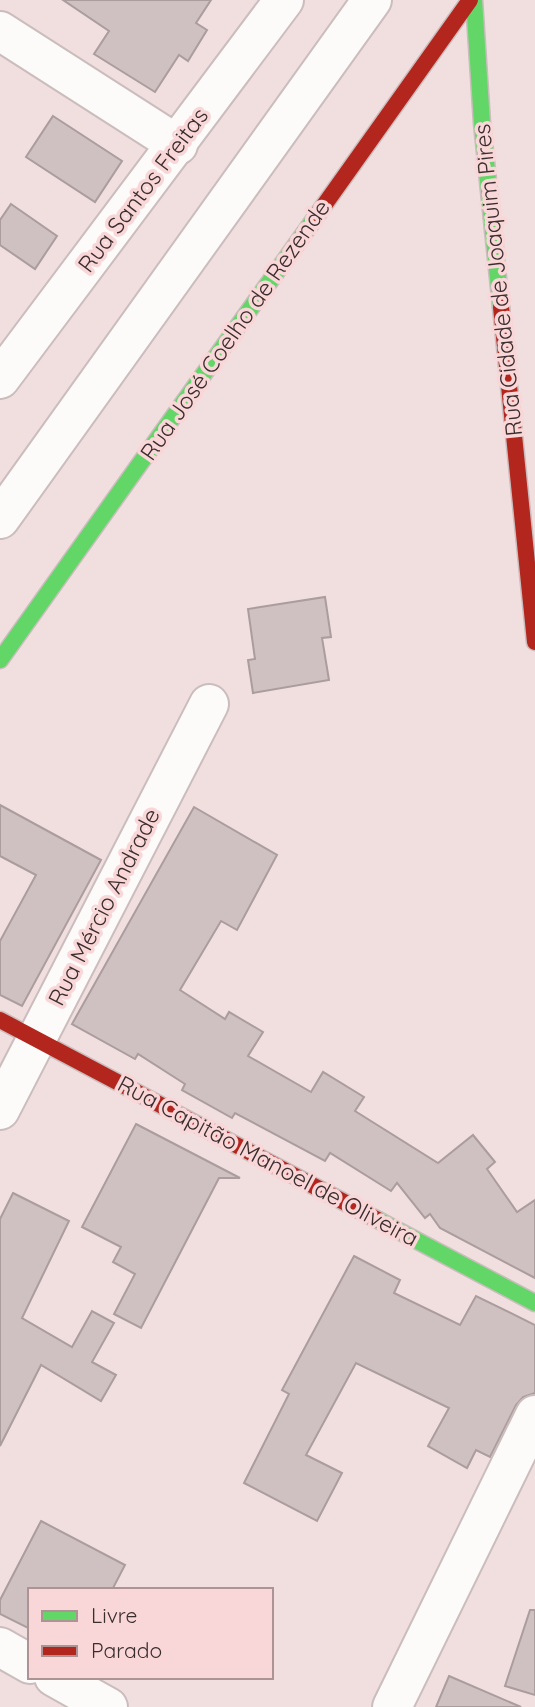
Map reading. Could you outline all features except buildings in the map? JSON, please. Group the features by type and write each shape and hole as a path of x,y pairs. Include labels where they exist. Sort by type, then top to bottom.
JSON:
{"street":[{"name":"Rua Santos Freitas","path":"0,379 178,145 284,0"},
{"path":"0,519 372,0"},
{"name":"Rua Cidade de Joaquim Pires","path":"472,0 535,642"},
{"name":"Rua José Coelho de Rezende","path":"0,660 472,0"},
{"path":"0,31 178,145"},
{"name":"Rua Mércio Andrade","path":"0,1110 209,704"},
{"name":"Rua Capitão Manoel de Oliveira","path":"0,1020 535,1303"},
{"path":"392,1707 535,1415"},
{"path":"0,1647 28,1663"},
{"path":"58,1679 108,1707"}],"traffic: fast":[{"path":"474,0 482,123 501,307"},
{"path":"0,660 315,218"},
{"path":"378,1220 535,1303"}],"traffic: jam":[{"path":"315,218 470,0"},
{"path":"501,307 535,642"},
{"path":"0,1020 378,1220"}]}
